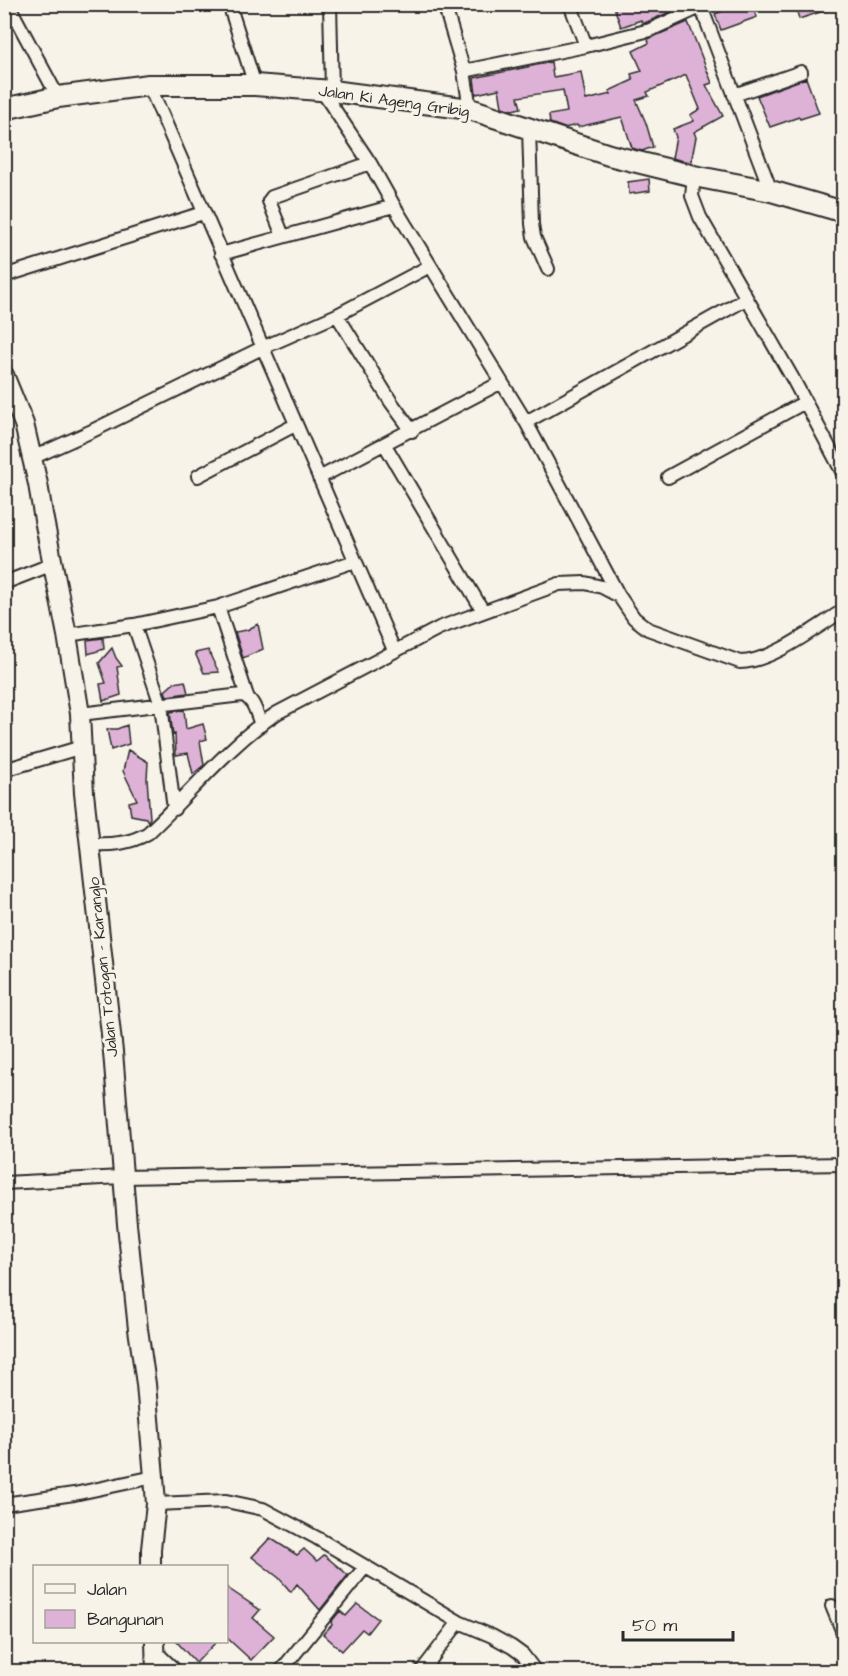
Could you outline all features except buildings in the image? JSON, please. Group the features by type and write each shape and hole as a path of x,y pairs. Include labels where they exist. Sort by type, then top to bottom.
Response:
{"main road":[{"name":"Jalan Ki Ageng Gribig","path":"4,109 58,97 149,86 255,85 327,91 470,110 609,155 694,176 771,191 843,212"},
{"name":"Jalan Totogan - Karanglo","path":"4,375 24,424 32,458 80,714 84,793 113,1052 122,1177 146,1384 155,1489 151,1565"},
{"path":"155,1647 156,1671"}],"street":[{"path":"8,4 58,97"},
{"path":"229,4 255,85"},
{"path":"330,4 327,91 500,383 526,422 619,596 634,618 648,628 740,662 753,662 768,656 843,610"},
{"path":"444,4 464,71 470,110"},
{"path":"570,4 586,46"},
{"path":"464,71 586,46 650,30 703,5 771,191"},
{"path":"734,95 801,72"},
{"path":"149,86 394,650"},
{"path":"529,129 532,224 534,237 548,269"},
{"path":"283,236 270,208 269,201 272,197 370,163"},
{"path":"694,176 692,196 700,217 805,402 843,476"},
{"path":"221,254 394,206"},
{"path":"4,276 203,213"},
{"path":"32,458 262,348 337,315 430,266"},
{"path":"526,422 746,299"},
{"path":"337,315 390,402 412,430"},
{"path":"319,478 386,445 500,383"},
{"path":"668,477 805,402"},
{"path":"198,476 296,425"},
{"path":"386,445 483,611"},
{"path":"67,635 134,625 218,607 355,561"},
{"path":"4,583 53,564"},
{"path":"89,844 120,844 139,839 174,809 207,773 277,713 439,628 559,584 585,583 602,587 619,596"},
{"path":"218,607 247,696 261,725"},
{"path":"134,625 161,705 174,809"},
{"path":"80,714 233,695 247,696"},
{"path":"4,770 82,747"},
{"path":"4,1183 122,1177 843,1164"},
{"path":"4,1504 74,1494 155,1489 207,1500 244,1503 263,1509 286,1521 459,1622 512,1647 523,1654 536,1671"},
{"path":"280,1671 365,1567"},
{"path":"832,1606 843,1635"},
{"path":"422,1671 459,1622"},
{"path":"155,1647 177,1671"}]}
